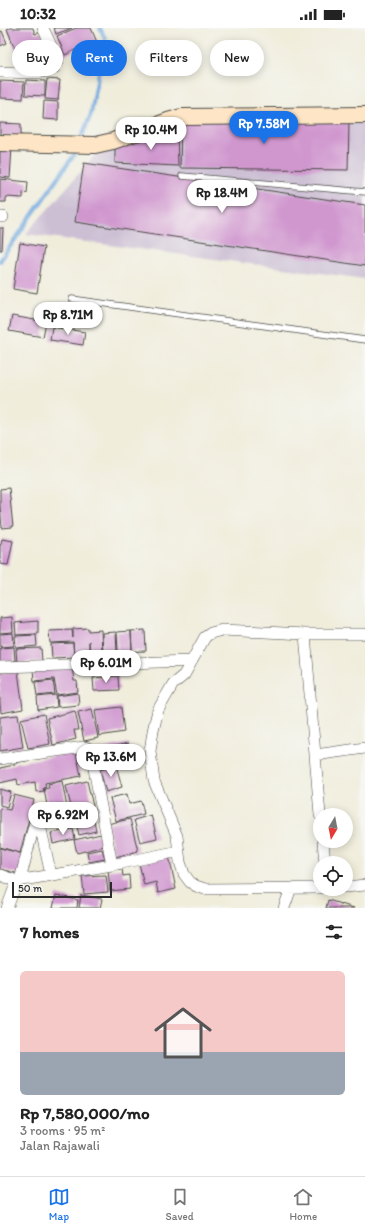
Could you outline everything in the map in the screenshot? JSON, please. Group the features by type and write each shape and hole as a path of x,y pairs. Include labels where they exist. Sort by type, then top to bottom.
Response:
{"street":[{"path":"0,72 43,72 50,71 57,65 58,61 43,28"},
{"path":"0,143 95,145 113,141 168,120 182,117 365,115"},
{"path":"313,888 205,889 190,882 184,874 180,862 177,836 154,782 150,751 153,731 158,710 173,684 184,675 205,637 211,633 222,630 305,634 365,634"},
{"path":"305,634 319,808"},
{"path":"0,667 192,661"},
{"path":"0,759 84,747 88,748 91,753 112,865"},
{"path":"315,755 365,748"},
{"path":"7,908 18,880 36,818 38,816 51,875"},
{"path":"0,875 18,880 112,865 179,850"},
{"path":"353,886 365,885"},
{"path":"284,908 291,888"}],"lane":[{"path":"182,176 365,192"},
{"path":"72,299 365,340"}],"shaded area":[{"path":"178,123 365,123 365,279 26,234 97,153"}],"building":[{"path":"33,28 35,34 41,32 44,40 12,40 12,41 7,29"},
{"path":"54,28 72,28 56,34"},
{"path":"76,28 91,28 96,40 71,40 71,52 65,55 63,50 63,40 59,40 57,36"},
{"path":"2,31 7,43 0,46 0,32"},
{"path":"47,79 60,80 58,100 45,99"},
{"path":"26,80 45,81 45,96 25,95"},
{"path":"0,81 24,82 23,99 0,98"},
{"path":"44,101 58,102 58,120 43,119"},
{"path":"181,120 349,122 348,170 180,168"},
{"path":"0,123 21,124 21,136 0,135"},
{"path":"177,128 178,166 115,163 115,148"},
{"path":"0,147 12,147 10,178 0,177"},
{"path":"84,163 365,205 365,266 75,222"},
{"path":"0,179 28,182 27,193 23,192 23,198 6,197 6,202 0,202"},
{"path":"0,228 3,228 2,250 0,250"},
{"path":"20,243 44,247 37,293 13,289"},
{"path":"12,316 46,322 43,337 9,331"},
{"path":"52,327 85,332 83,345 50,340"},
{"path":"9,488 13,527 2,528 0,489"},
{"path":"2,539 13,541 8,565 0,564 0,547"},
{"path":"12,617 13,632 0,633 0,618"},
{"path":"38,621 38,634 16,635 15,623"},
{"path":"88,628 88,631 101,630 102,653 90,654 89,641 89,656 74,657 73,642 50,643 49,631 72,630 73,638 73,629"},
{"path":"145,630 146,651 118,652 117,632"},
{"path":"116,632 117,653 103,654 102,633"},
{"path":"13,633 14,646 0,647 0,634"},
{"path":"36,635 37,646 16,648 15,636"},
{"path":"73,643 74,657 52,658 51,644"},
{"path":"14,647 15,661 0,662 0,648"},
{"path":"41,648 42,661 17,663 16,649"},
{"path":"72,666 74,681 77,681 78,692 57,695 54,679 34,681 33,669"},
{"path":"18,671 23,709 1,713 0,673"},
{"path":"118,676 119,690 94,691 93,678"},
{"path":"53,680 55,694 37,696 35,682"},
{"path":"78,693 79,705 58,707 57,696"},
{"path":"56,695 57,707 38,710 37,697"},
{"path":"121,707 124,732 99,736 95,710"},
{"path":"92,709 98,738 84,741 78,712"},
{"path":"75,711 79,730 74,730 76,739 53,745 47,718"},
{"path":"44,714 50,744 28,748 21,719"},
{"path":"18,715 23,747 0,751 0,717"},
{"path":"128,743 131,760 98,767 95,751"},
{"path":"76,752 81,776 45,783 46,787 43,788 44,791 36,792 35,782 18,785 17,779 0,783 0,768 14,765 14,763"},
{"path":"116,765 122,787 106,792 100,770"},
{"path":"62,781 70,823 51,827 44,789 49,788 48,784"},
{"path":"87,781 93,806 72,811 66,786"},
{"path":"0,789 11,792 7,807 0,805"},
{"path":"127,794 129,804 141,801 144,814 116,821 110,798"},
{"path":"14,795 34,800 20,853 0,847 0,808 10,810"},
{"path":"92,810 96,831 79,835 74,814"},
{"path":"151,815 157,838 140,842 134,820"},
{"path":"130,819 138,851 115,857 107,824"},
{"path":"73,829 75,839 53,844 51,833"},
{"path":"101,834 104,846 77,853 74,840"},
{"path":"0,848 24,854 19,874 0,869"},
{"path":"102,849 105,859 89,862 87,852"},
{"path":"169,856 176,889 158,893 156,882 144,885 139,863"},
{"path":"122,869 123,876 129,875 130,889 110,891 108,870"},
{"path":"106,875 108,892 84,894 82,876"},
{"path":"56,895 78,900 77,908 53,908"},
{"path":"81,895 102,899 100,908 79,908"},
{"path":"328,900 354,908 326,908"}],"waterway":[{"path":"80,141 91,114 105,38 100,28"},
{"path":"0,261 74,155 76,149"}]}
